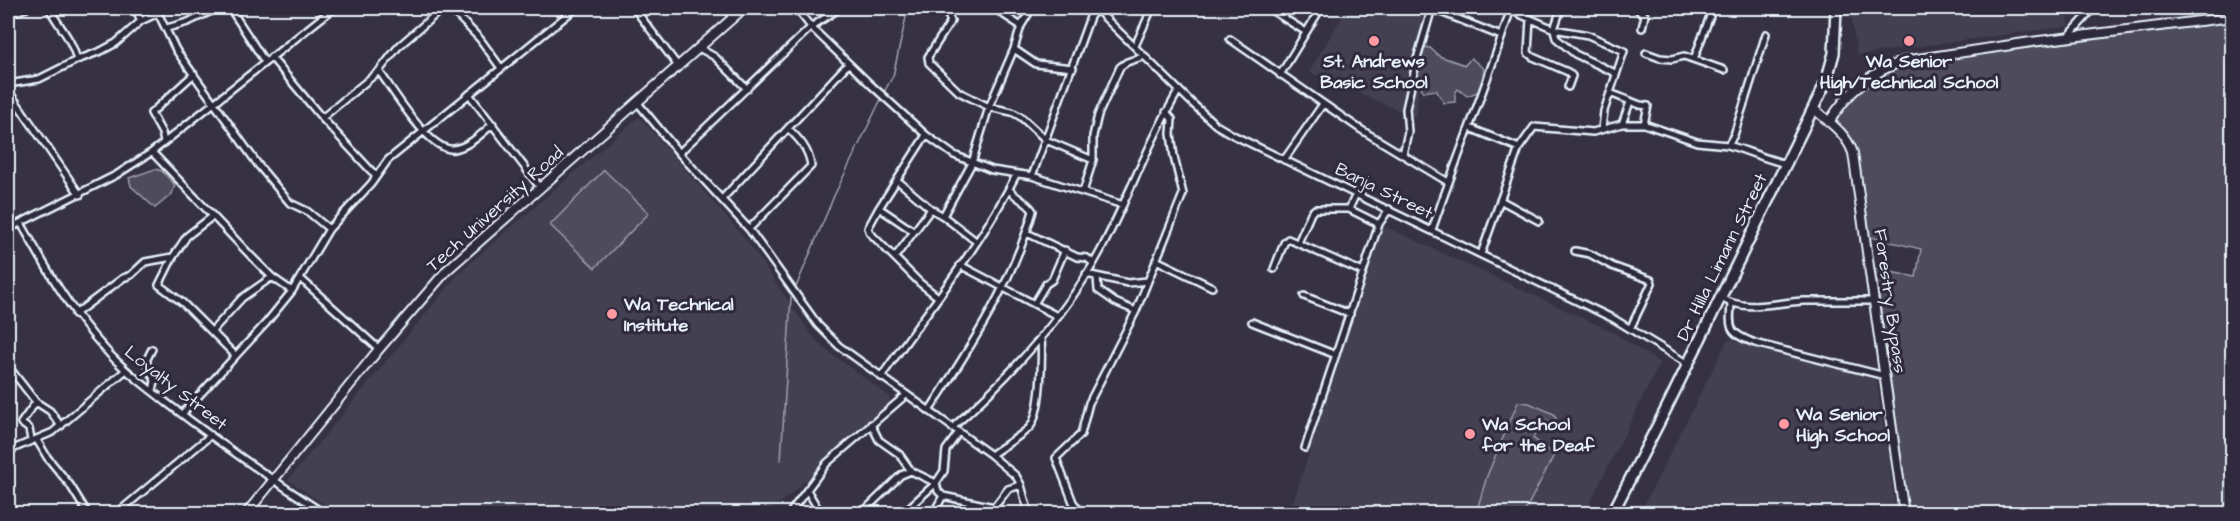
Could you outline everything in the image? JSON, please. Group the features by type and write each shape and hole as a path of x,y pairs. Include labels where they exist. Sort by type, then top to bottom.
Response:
{"highway":[{"name":"Dr Hilla Limann Street","path":"1612,513 1721,298 1826,82 1834,53 1836,8"}],"street":[{"path":"8,14 27,8"},
{"path":"49,8 72,42 77,60"},
{"path":"135,8 141,21"},
{"path":"167,28 188,22 218,8"},
{"path":"230,8 265,62"},
{"path":"8,230 80,195 152,152 334,8"},
{"path":"322,118 379,71 398,47 443,8"},
{"path":"450,8 480,39 501,68"},
{"path":"183,414 292,291 329,229 371,184 388,160 576,8"},
{"path":"634,8 678,66"},
{"path":"729,8 731,18"},
{"name":"Tech University Road","path":"246,513 379,349 447,270 742,8"},
{"path":"796,8 811,27 848,64 926,135 954,154 972,163 1016,175 1032,176 1123,205"},
{"path":"679,153 811,27 840,8"},
{"path":"944,8 951,21 927,61 959,92 989,107 1012,112 1022,117 1046,140 1093,159"},
{"path":"999,8 1001,13 1021,26"},
{"path":"943,216 972,163 989,107 1014,49 1021,26 1032,8"},
{"path":"1032,176 1090,17 1096,8"},
{"name":"Banja Street","path":"1096,8 1216,125 1630,329 1688,364"},
{"path":"1136,46 1152,8"},
{"path":"1268,8 1305,33"},
{"path":"1280,75 1321,8"},
{"path":"1403,154 1408,132 1406,108 1432,8 1446,10 1502,36"},
{"path":"1579,8 1559,8 1554,29 1556,38 1575,54 1615,73"},
{"path":"1636,8 1645,15 1642,28"},
{"path":"1694,59 1713,8"},
{"path":"2068,38 2094,8"},
{"path":"1432,230 1470,128 1510,9 1554,29 1588,35 1624,51 1604,111 1602,129"},
{"path":"8,84 39,79 116,43 141,21 159,13 176,50 259,166 290,202 308,211 329,229"},
{"path":"1829,122 1852,91 1867,78 1887,66 1925,57 2232,17"},
{"path":"1530,19 1528,53 1568,72 1572,76 1568,87"},
{"path":"1728,145 1734,135 1766,34"},
{"path":"1230,39 1360,129 1448,182"},
{"path":"699,48 716,57 747,89"},
{"path":"1014,49 1036,64 1073,68"},
{"path":"1646,52 1660,58 1684,56 1724,70"},
{"path":"1083,192 1093,159 1093,136 1098,115 1120,68 1127,62 1145,56"},
{"path":"271,57 322,118 376,176"},
{"path":"723,198 848,64"},
{"path":"379,71 423,131 439,147 452,149 469,144 493,124"},
{"path":"164,142 162,133 151,113 194,74"},
{"path":"8,90 80,195"},
{"path":"952,428 1007,376 1057,316 1086,274 1123,205 1166,112 1179,90"},
{"path":"1610,93 1629,102 1648,106 1644,124"},
{"path":"469,94 539,186"},
{"path":"638,102 679,153 723,198 749,229 818,325 839,346 991,455 1016,476 1021,484 1029,513"},
{"path":"1623,124 1629,102"},
{"path":"1284,160 1323,104"},
{"name":"Forestry Bypass","path":"1814,109 1844,134 1853,153 1904,513"},
{"path":"1082,513 1073,502 1056,458 1081,434 1089,403 1136,311 1183,194 1173,146 1172,119 1166,112"},
{"path":"1481,254 1519,148 1534,127 1593,132 1623,124 1644,124 1698,142 1728,145 1747,150 1765,159 1786,164"},
{"path":"749,229 811,166 803,143 788,128"},
{"path":"1470,128 1519,148"},
{"path":"926,135 868,228 870,233 920,283 938,297"},
{"path":"152,152 272,277 292,291"},
{"path":"881,377 977,242 1016,175"},
{"path":"898,181 931,209 977,242"},
{"path":"929,411 973,342 1002,288 1027,233 1033,211 1028,204 1016,199 1009,189"},
{"path":"1349,209 1356,194"},
{"path":"1500,200 1539,221"},
{"path":"879,208 913,231"},
{"path":"1298,243 1311,213 1316,208 1349,209 1379,224"},
{"path":"895,257 931,209"},
{"path":"1305,448 1379,224 1389,209"},
{"path":"213,216 204,225 192,231 173,257 159,285 183,303 235,355"},
{"name":"Loyalty Street","path":"21,223 75,314 106,351 153,392 211,435 325,513"},
{"path":"1027,233 1077,257 1087,258 1094,262"},
{"path":"1274,269 1284,243 1288,239 1363,273"},
{"path":"1034,304 1046,284 1052,280 1065,250"},
{"path":"1575,251 1590,254 1612,266 1651,280 1652,284 1630,329"},
{"path":"75,314 123,278 132,275 145,262 173,257"},
{"path":"1156,260 1212,287"},
{"path":"960,265 1057,316"},
{"path":"1086,274 1128,283 1148,281"},
{"path":"212,330 242,298 272,277"},
{"path":"1097,277 1098,290 1115,302 1136,311"},
{"path":"300,278 379,349"},
{"path":"1304,296 1350,314"},
{"path":"1721,298 1731,304 1752,307 1803,301 1875,301"},
{"path":"1731,304 1729,325 1734,333 1742,338 1885,376"},
{"path":"1252,322 1336,356"},
{"path":"991,455 1030,427 1038,413 1042,359 1041,336"},
{"path":"152,349 146,362 155,381 153,392"},
{"path":"8,366 36,402 50,411 61,426"},
{"path":"8,451 61,426 126,370"},
{"path":"789,513 827,462 906,395"},
{"path":"36,402 21,423 29,429 34,440 70,485 83,509 88,513"},
{"path":"871,424 879,440 899,454 911,471 936,483"},
{"path":"902,513 936,483 944,471 946,450 958,432"},
{"path":"116,513 211,435"},
{"path":"861,513 901,475 911,471"},
{"path":"936,483 938,491 943,496 994,507"},
{"path":"989,513 1010,487 1021,484"},
{"path":"807,490 821,513"},
{"path":"933,513 943,496"}],"shaded area":[{"name":"St. Andrews Basic School","path":"1347,8 1406,8 1428,17 1412,65 1418,90 1417,118 1309,72"},
{"name":"Wa Senior High/Technical School","path":"1850,8 2067,8 2069,26 1857,55"},
{"path":"2232,22 2232,513 1909,513 1875,269 1916,277 1921,249 1870,237 1858,153 1851,139 1837,121 1842,108 1863,87 1909,63"},
{"path":"1424,47 1430,48 1439,56 1465,65 1471,58 1484,69 1480,91 1467,96 1458,89 1455,93 1455,102 1444,103 1436,90 1423,92 1418,69 1419,58"},
{"name":"Wa Technical Institute","path":"637,118 640,118 747,241 813,337 825,349 889,396 890,402 790,495 767,513 337,513 288,480 461,271"},
{"path":"155,169 162,171 175,185 172,194 155,208 131,186 129,178"},
{"path":"604,170 649,213 595,268 550,225"},
{"name":"Wa School for the Deaf","path":"1384,226 1613,332 1660,363 1585,513 1289,514"},
{"name":"Wa Senior High School","path":"1728,339 1876,378 1896,513 1640,513"},
{"path":"1518,402 1529,403 1554,414 1556,419 1550,422 1541,420 1533,438 1554,455 1524,513 1476,513 1487,476"}],"waterway":[{"path":"884,92 893,76 908,8"},
{"path":"796,287 834,196 882,97"},
{"path":"781,460 791,297"}],"place":[{"name":"St. Andrews Basic School","path":"1374,41"},
{"name":"Wa Senior High/Technical School","path":"1909,41"},
{"name":"Wa Technical Institute","path":"612,314"},
{"name":"Wa Senior High School","path":"1784,424"},
{"name":"Wa School for the Deaf","path":"1470,434"}]}
